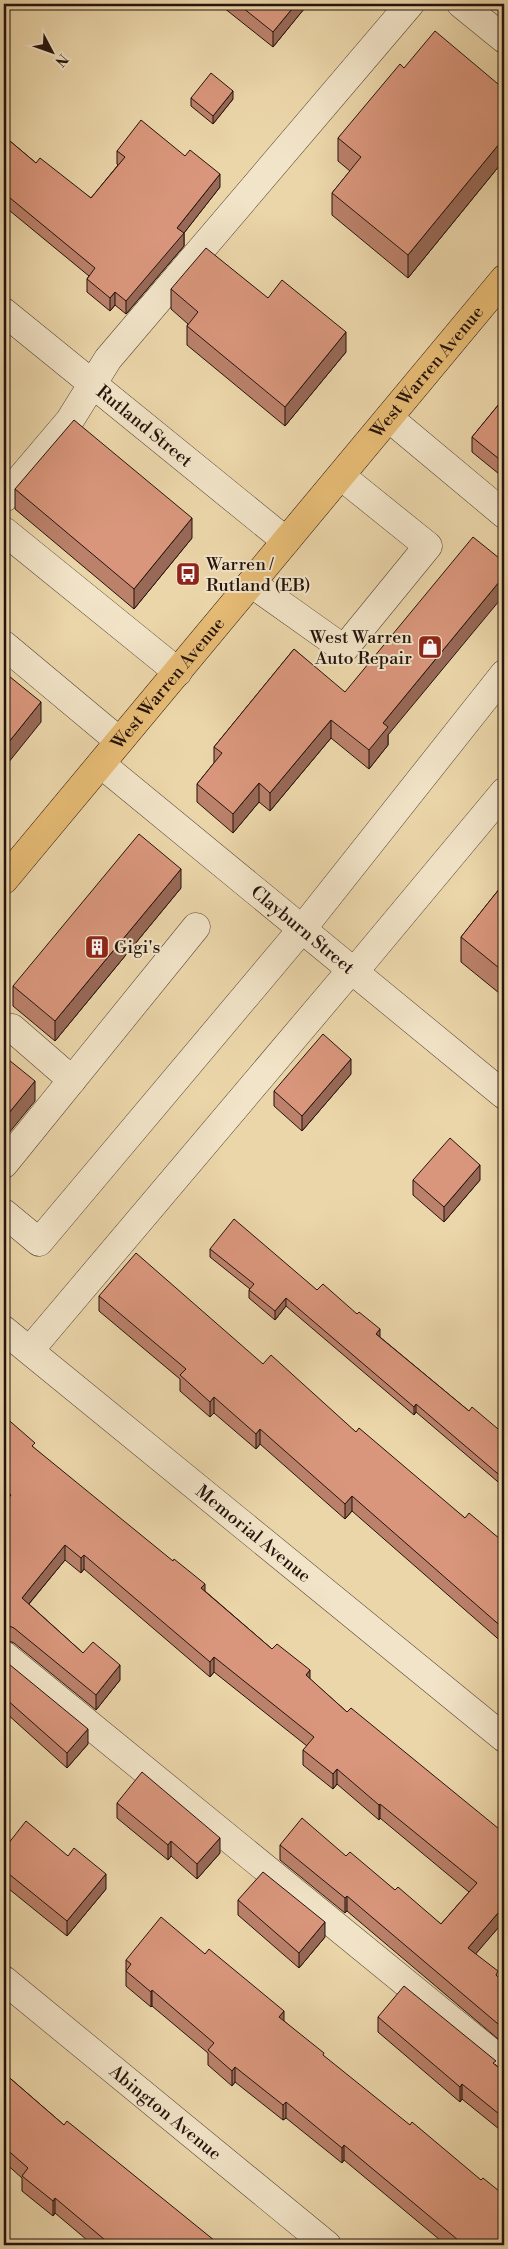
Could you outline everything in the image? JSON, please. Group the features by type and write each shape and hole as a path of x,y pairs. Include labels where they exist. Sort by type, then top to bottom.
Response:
{"main road":[{"name":"West Warren Avenue","path":"4,880 504,279"}],"street":[{"path":"4,498 70,420 108,360 410,4"},
{"path":"461,4 504,39"},
{"name":"Rutland Street","path":"4,312 286,541"},
{"path":"390,418 504,514"},
{"path":"251,583 344,649 428,546 341,476"},
{"path":"4,531 178,672"},
{"path":"4,645 119,741"},
{"path":"4,1213 39,1242 302,928 504,674"},
{"name":"Clayburn Street","path":"100,764 504,1095"},
{"path":"30,1350 504,792"},
{"path":"4,1164 196,927"},
{"path":"12,1028 72,1080"},
{"name":"Memorial Avenue","path":"4,1330 504,1738"},
{"path":"4,1655 504,2063"},
{"name":"Abington Avenue","path":"4,1980 327,2245"}],"building":[{"path":"238,4 296,4 273,32"},
{"path":"435,31 504,89 504,138 408,255 332,193 361,157 338,138 400,64 404,68"},
{"path":"211,73 233,91 213,116 191,98"},
{"path":"141,120 185,156 190,150 220,174 177,228 184,233 126,301 115,292 110,298 87,279 95,268 4,193 4,136 36,163 40,158 91,198 125,157 117,151"},
{"path":"206,248 268,298 282,280 346,332 285,407 187,326 198,312 171,289"},
{"path":"504,398 504,463 472,437"},
{"path":"74,420 192,518 134,589 15,489"},
{"path":"473,537 504,562 504,576 383,723 388,727 369,750 331,720 270,793 259,783 233,814 197,784 222,753 214,747 294,649 345,692"},
{"path":"4,672 41,702 4,748"},
{"name":"Gigi's","path":"139,834 181,869 55,1021 13,986"},
{"path":"504,883 504,972 461,937"},
{"path":"323,1034 351,1059 302,1116 274,1091"},
{"path":"4,1056 35,1081 4,1119"},
{"path":"450,1138 480,1165 444,1207 413,1180"},
{"path":"234,1219 317,1290 323,1284 357,1314 359,1312 380,1329 376,1334 469,1411 472,1407 504,1434 504,1479 416,1404 414,1407 286,1298 275,1311 249,1290 254,1284 210,1249"},
{"path":"136,1253 263,1364 271,1355 356,1432 359,1428 465,1518 469,1513 500,1539 498,1542 504,1547 504,1629 352,1496 345,1504 260,1429 256,1434 214,1397 210,1402 180,1375 186,1369 99,1296"},
{"path":"4,1416 35,1443 32,1446 173,1561 174,1559 205,1584 201,1588 272,1649 277,1644 310,1670 306,1675 347,1712 351,1708 504,1833 504,1906 468,1948 498,1971 496,1975 504,1983 504,2029 347,1896 345,1898 280,1845 302,1818 346,1856 350,1852 395,1890 398,1887 441,1924 477,1883 337,1769 333,1774 303,1750 314,1737 214,1657 210,1662 84,1555 81,1558 65,1545 22,1598 83,1653 93,1642 120,1665 96,1695 14,1628 4,1625 4,1504 11,1495 4,1489"},
{"path":"4,1660 88,1729 67,1753 6,1699 4,1701"},
{"path":"142,1772 220,1838 197,1864 171,1841 168,1845 117,1803"},
{"path":"26,1821 68,1856 74,1848 106,1874 67,1921 4,1870 4,1849"},
{"path":"263,1872 325,1922 299,1953 238,1900"},
{"path":"161,1917 205,1954 209,1949 284,2011 279,2017 324,2053 323,2055 410,2125 412,2122 481,2180 483,2178 504,2195 504,2245 464,2245 344,2145 342,2148 286,2102 283,2105 235,2067 232,2071 208,2050 214,2043 152,1990 151,1992 126,1971 131,1964 126,1960"},
{"path":"404,1986 496,2061 493,2063 504,2072 504,2118 462,2084 460,2087 378,2017"},
{"path":"4,2073 64,2125 67,2121 220,2245 111,2245 55,2198 53,2201 22,2176 28,2168 4,2147"}],"place":[{"name":"Warren / Rutland (EB)","path":"188,574"},
{"name":"West Warren Auto Repair","path":"430,647"},
{"name":"Gigi's","path":"97,947"}]}
